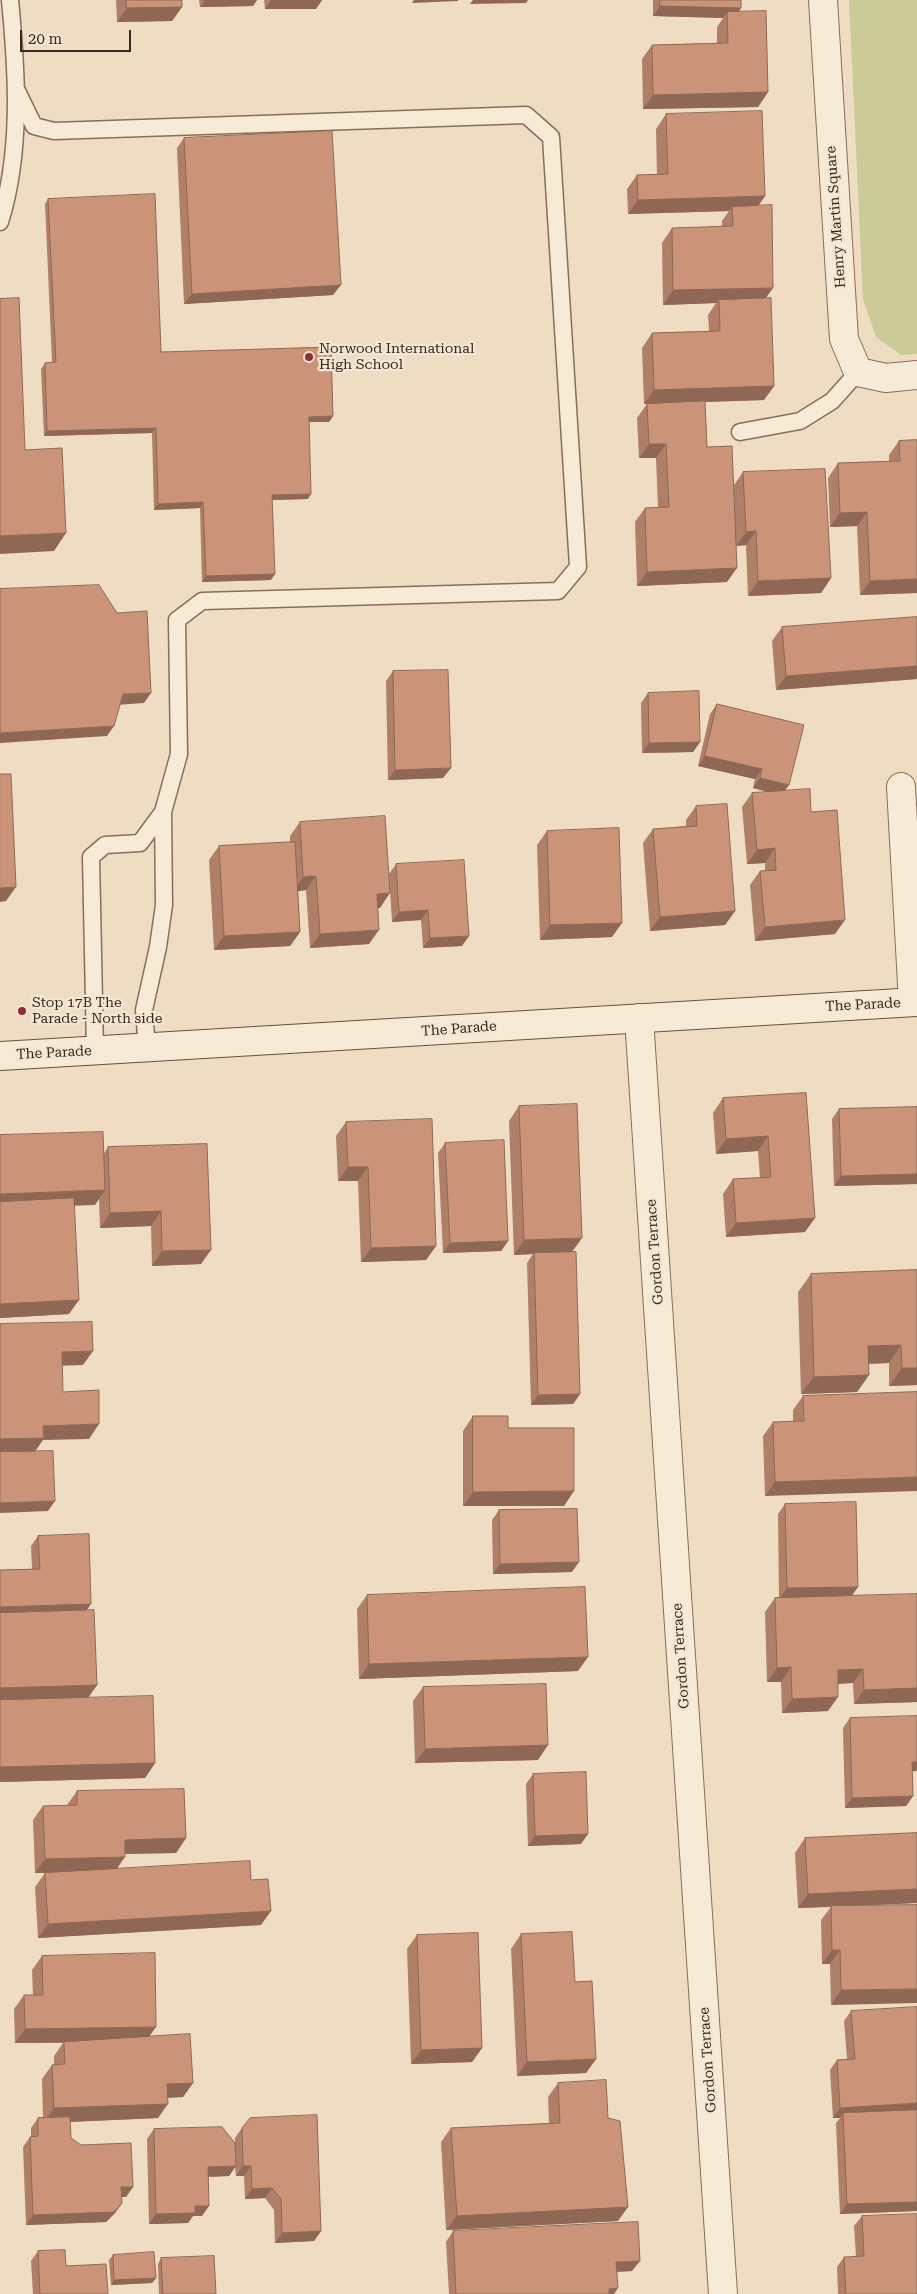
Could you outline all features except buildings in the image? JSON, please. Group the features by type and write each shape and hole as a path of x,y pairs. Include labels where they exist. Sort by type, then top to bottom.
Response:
{"street":[{"name":"Henry Martin Square","path":"823,0 844,339 858,372"},
{"path":"858,372 886,378 917,375"},
{"path":"901,787 915,1002"},
{"name":"The Parade","path":"0,1056 915,1002"},
{"name":"Gordon Terrace","path":"639,1018 723,2294"}],"lane":[{"path":"0,222 5,208 16,118 10,0"},
{"path":"16,89 34,126 54,130 526,114 551,137 578,567 558,591 202,601 177,620 179,754 163,812 164,905 158,947 144,1010 147,1048"},
{"path":"740,432 800,421 832,401 858,372"},
{"path":"95,1051 91,857 105,845 140,843 163,812"}],"green space":[{"path":"849,0 917,0 917,354 901,355 876,337 863,299"}],"place":[{"name":"Norwood International High School","path":"309,357"},
{"name":"Stop 17B The Parade - North side","path":"22,1011"}]}
